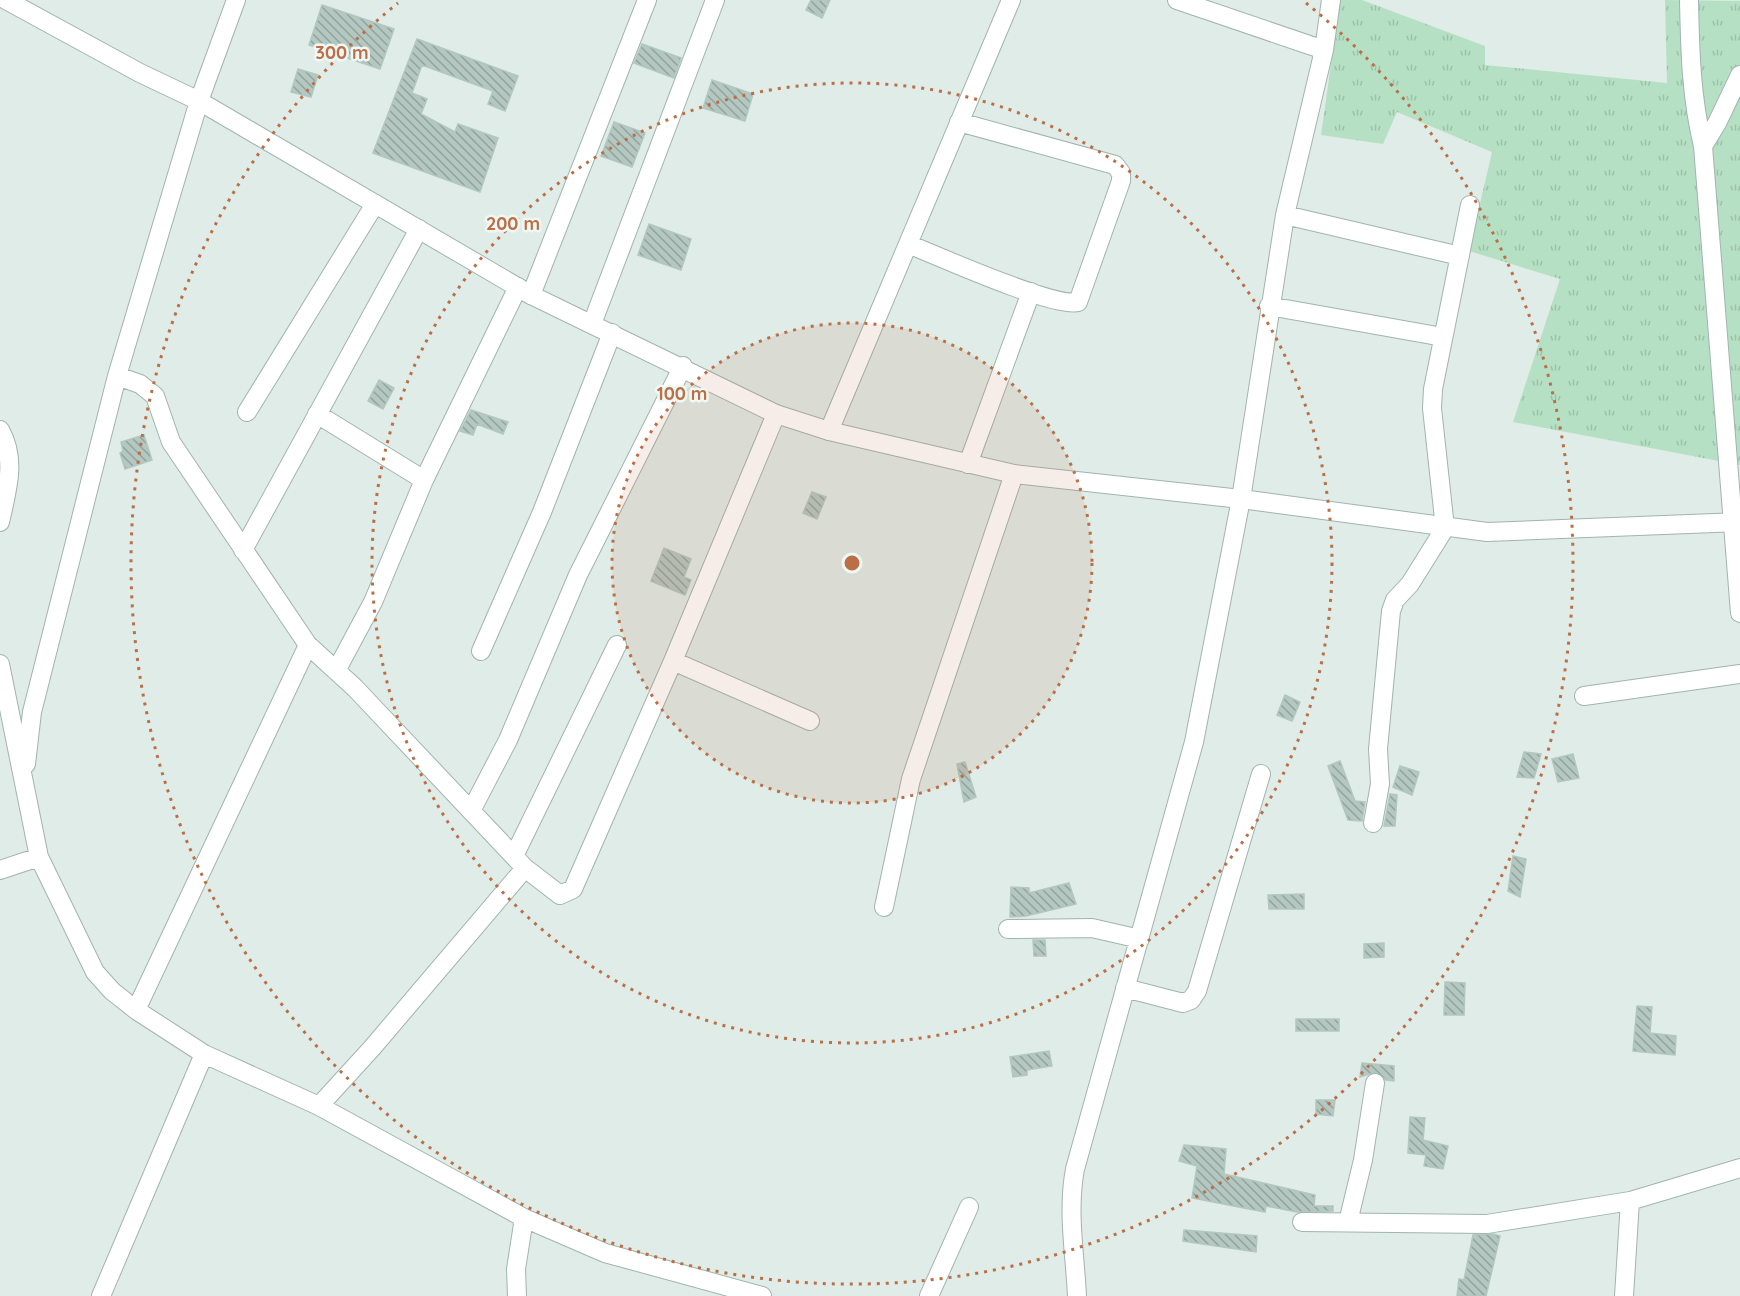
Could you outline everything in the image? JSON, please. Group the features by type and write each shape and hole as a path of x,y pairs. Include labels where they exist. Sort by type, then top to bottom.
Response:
{"street":[{"path":"6,0 140,73 199,101 524,291 683,366 776,414 829,431 1014,474 1241,499 1445,528 1487,532 1737,523"},
{"path":"25,783 32,712 117,376 199,101 236,0"},
{"path":"336,671 373,602 424,480 524,291 647,0"},
{"path":"592,324 716,0"},
{"path":"829,431 1011,0"},
{"path":"1176,0 1324,50"},
{"path":"1077,1296 1072,1185 1194,742 1241,499 1269,306 1285,215 1324,50 1331,0"},
{"path":"1689,0 1694,109 1703,146 1737,523 1740,613"},
{"path":"1703,146 1740,75"},
{"path":"908,244 1032,292 1069,304 1078,302 1121,181 1121,172 1115,165 959,122"},
{"path":"247,412 375,204"},
{"path":"1373,823 1380,784 1378,749 1391,611 1395,600 1410,584 1445,528 1432,408 1443,338 1470,205"},
{"path":"1285,215 1460,256"},
{"path":"243,550 419,229"},
{"path":"968,464 1032,292"},
{"path":"1269,306 1443,338"},
{"path":"481,651 542,512 612,333"},
{"path":"471,811 508,740 578,575 683,366"},
{"path":"117,376 140,384 155,396 171,442 308,645 336,671 520,862 560,895 573,889 673,661 776,414"},
{"path":"317,414 424,480"},
{"path":"0,430 9,451 11,472 0,522"},
{"path":"884,907 911,779 1014,474"},
{"path":"136,1010 308,645"},
{"path":"319,1106 372,1048 520,862 617,645"},
{"path":"673,661 810,721"},
{"path":"0,664 39,857 95,972 136,1010 204,1054 319,1106 524,1218 605,1253 762,1296"},
{"path":"1584,696 1740,674"},
{"path":"1125,988 1183,1003 1191,1000 1197,991 1262,774"},
{"path":"0,870 39,857"},
{"path":"1008,929 1092,928 1140,939"},
{"path":"101,1296 204,1054"},
{"path":"1348,1222 1363,1160 1376,1083"},
{"path":"1302,1222 1487,1224 1630,1202 1740,1168"},
{"path":"1624,1296 1630,1202"},
{"path":"929,1296 969,1207"},
{"path":"517,1296 516,1269 524,1218"}],"green space":[{"path":"1340,0 1362,0 1485,46 1485,65 1667,83 1665,0 1740,1 1740,465 1513,422 1560,279 1469,251 1492,152 1397,112 1383,144 1321,135"}],"building":[{"path":"811,0 830,0 822,18 806,10"},
{"path":"322,5 394,29 380,69 309,45"},
{"path":"417,39 518,76 505,111 488,104 493,91 422,65 412,93 427,99 421,114 455,132 458,124 498,138 480,192 373,153"},
{"path":"642,44 681,58 674,78 634,63"},
{"path":"298,69 318,75 311,97 291,92"},
{"path":"712,80 753,94 745,121 703,108"},
{"path":"614,122 645,133 632,167 601,156"},
{"path":"649,224 691,239 681,270 638,255"},
{"path":"379,380 394,388 383,409 368,401"},
{"path":"471,410 508,422 503,434 477,424 473,435 460,431"},
{"path":"144,435 152,460 125,469 120,453 123,451 121,442"},
{"path":"812,492 826,497 817,519 803,513"},
{"path":"664,548 691,559 684,577 691,580 685,595 651,581"},
{"path":"1285,695 1300,702 1292,721 1277,715"},
{"path":"1524,752 1541,754 1534,778 1517,777"},
{"path":"1573,754 1579,778 1558,782 1552,759"},
{"path":"1340,761 1355,801 1365,802 1362,821 1348,820 1328,766"},
{"path":"965,762 976,797 964,802 957,764"},
{"path":"1400,766 1419,772 1412,795 1393,787"},
{"path":"1390,794 1397,795 1395,826 1384,826"},
{"path":"1513,856 1526,859 1520,897 1508,891"},
{"path":"1069,883 1076,904 1026,916 1010,917 1011,887 1029,888 1029,893"},
{"path":"1304,894 1304,909 1269,909 1268,895"},
{"path":"1033,940 1045,940 1046,956 1034,956"},
{"path":"1384,943 1384,957 1364,958 1364,944"},
{"path":"1445,982 1465,983 1464,1015 1444,1015"},
{"path":"1637,1006 1652,1007 1650,1033 1676,1036 1675,1055 1633,1051"},
{"path":"1296,1019 1339,1019 1339,1031 1296,1031"},
{"path":"1049,1051 1052,1066 1027,1070 1027,1075 1013,1077 1010,1057"},
{"path":"1362,1063 1394,1066 1394,1081 1386,1080 1376,1072 1360,1077"},
{"path":"1316,1100 1335,1100 1333,1116 1316,1114"},
{"path":"1410,1117 1425,1118 1423,1140 1448,1146 1443,1169 1424,1166 1426,1155 1408,1153"},
{"path":"1184,1145 1226,1149 1224,1174 1315,1195 1314,1206 1333,1206 1333,1211 1297,1212 1266,1206 1265,1212 1192,1198 1197,1166 1179,1161"},
{"path":"1184,1230 1257,1236 1256,1252 1183,1241"},
{"path":"1473,1235 1500,1236 1486,1296 1457,1296 1459,1279 1464,1280"}]}
